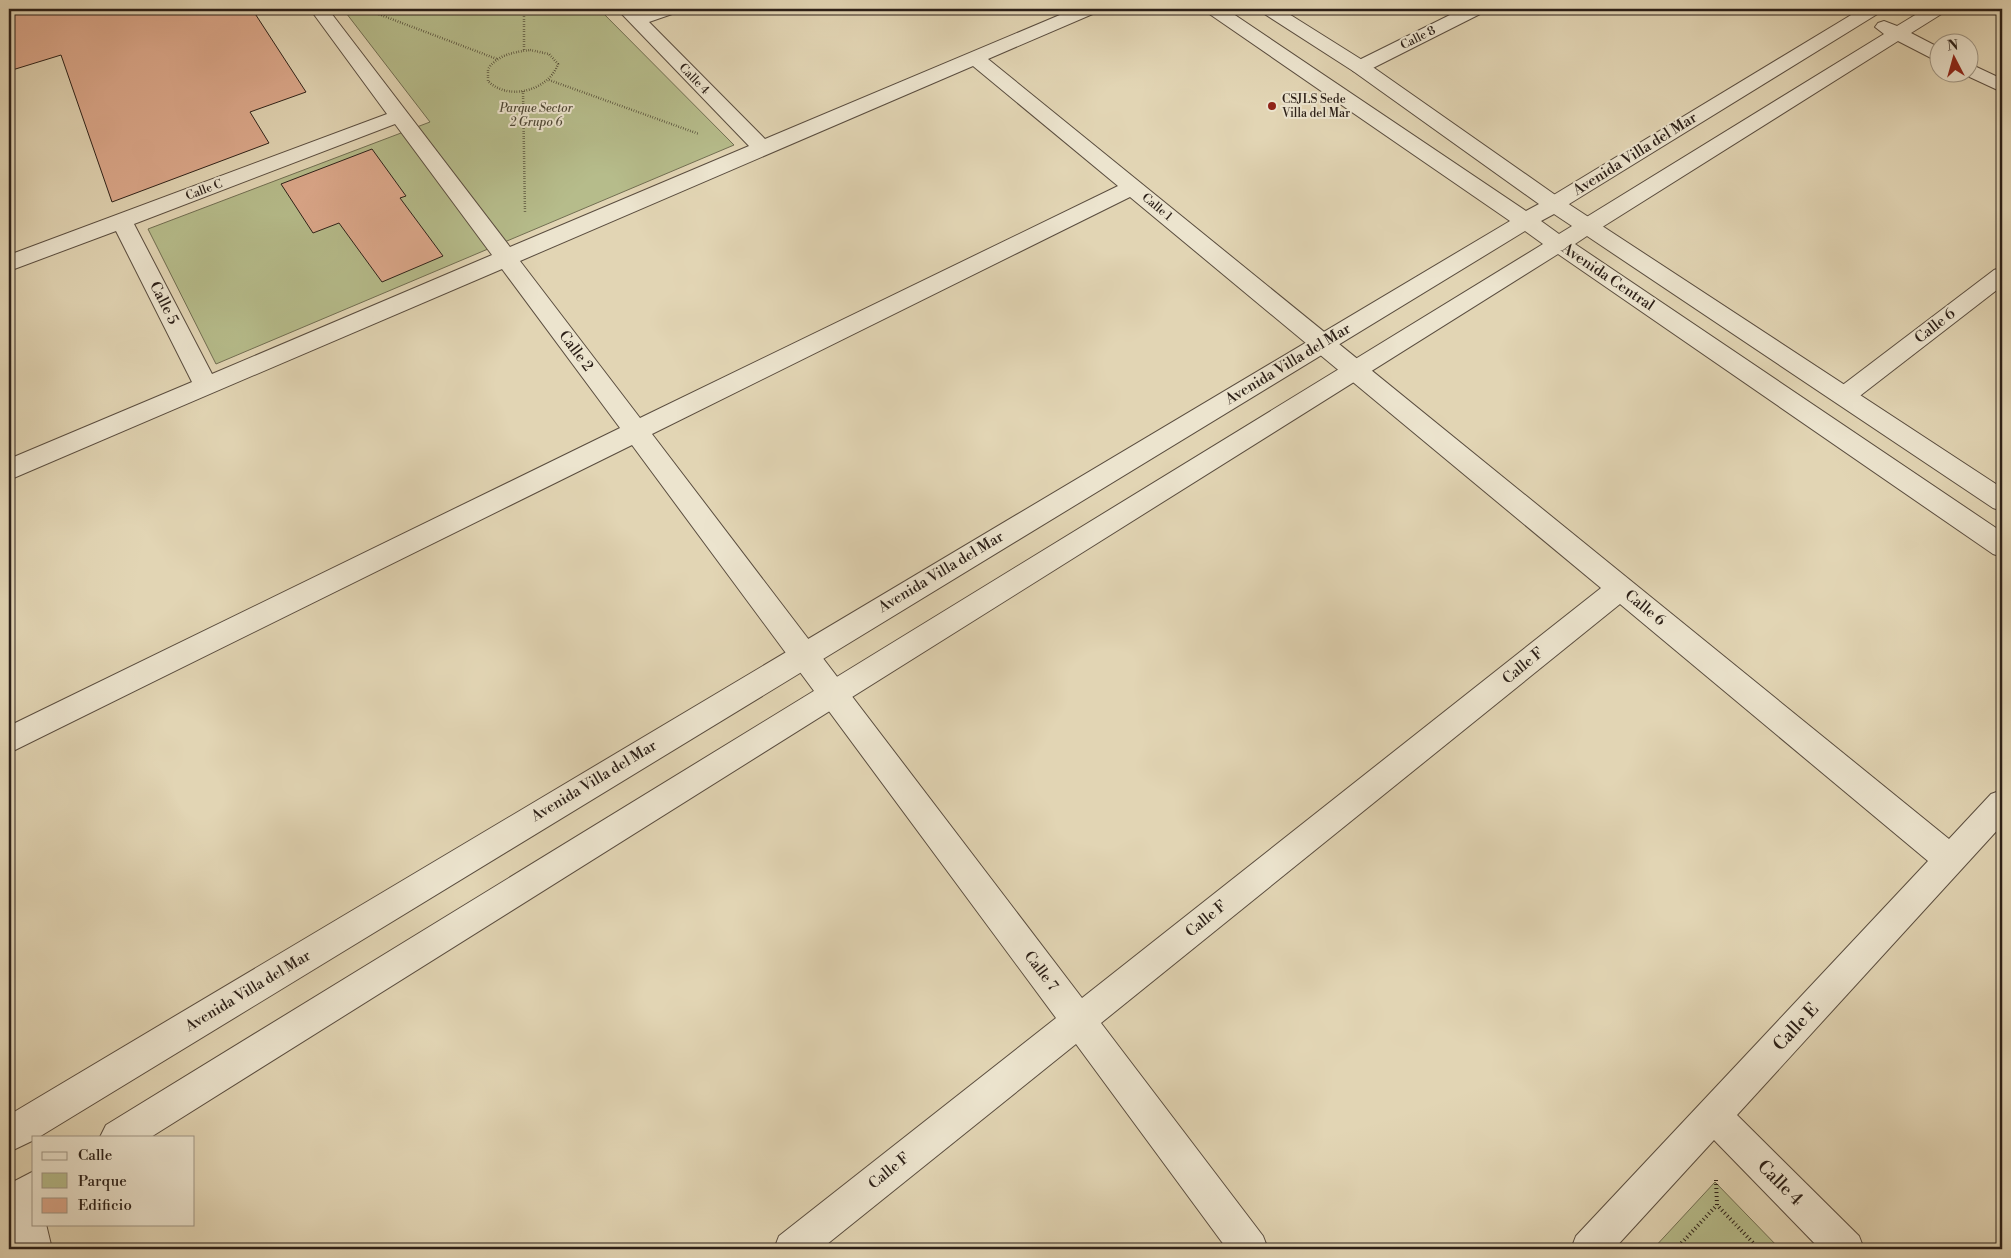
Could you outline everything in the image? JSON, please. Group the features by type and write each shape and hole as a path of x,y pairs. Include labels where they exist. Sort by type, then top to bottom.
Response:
{"street":[{"name":"Calle 2","path":"319,9 399,116 516,254 636,432 833,693"},
{"path":"632,15 669,9"},
{"path":"9,470 1089,9"},
{"name":"Avenida Central","path":"1214,9 2002,546"},
{"name":"Avenida Central","path":"1269,9 1360,67 1554,204 2002,501"},
{"name":"Calle 8","path":"1360,67 1476,9"},
{"name":"Avenida Villa del Mar","path":"9,1135 804,655 1338,357 1560,244 1937,9"},
{"path":"1861,11 1928,49"},
{"name":"Avenida Villa del Mar","path":"120,1136 833,693 1338,357 1525,221 1861,11"},
{"name":"Calle 4","path":"632,15 762,148"},
{"name":"Calle 1","path":"975,58 1338,357"},
{"path":"1978,74 2002,86"},
{"name":"Calle C","path":"9,263 399,116"},
{"path":"9,740 1133,187"},
{"name":"Calle 5","path":"122,221 206,386"},
{"name":"Calle 6","path":"1844,396 2002,275"},
{"name":"Calle 6","path":"1338,357 1951,860"},
{"name":"Calle F","path":"792,1249 1620,589"},
{"name":"Calle 7","path":"833,693 1250,1249"},
{"name":"Calle E","path":"1589,1249 2002,804"},
{"name":"Calle 4","path":"1714,1116 1846,1249"},
{"path":"21,1197 34,1249"}],"path":[{"path":"365,9 498,59"},
{"path":"524,9 524,51"},
{"path":"524,51 541,51 555,58 558,64 557,70 549,80 535,88 524,91 500,89 492,85 487,79 486,72 490,65 508,54 524,51"},
{"path":"549,80 730,145 762,148"},
{"path":"516,254 524,91"},
{"path":"1676,1249 1716,1206 1759,1249"}],"green space":[{"name":"Parque Sector 2 Grupo 6","path":"343,9 599,9 734,145 216,364 148,229 430,122"},
{"path":"1715,1182 1780,1249 1653,1249"}],"building":[{"path":"9,9 252,9 306,92 250,112 269,143 112,202 61,55 9,71"},
{"path":"372,149 406,196 400,198 443,256 382,282 339,223 313,233 281,184"}],"place":[{"name":"CSJLS Sede Villa del Mar","path":"1272,106"}]}
